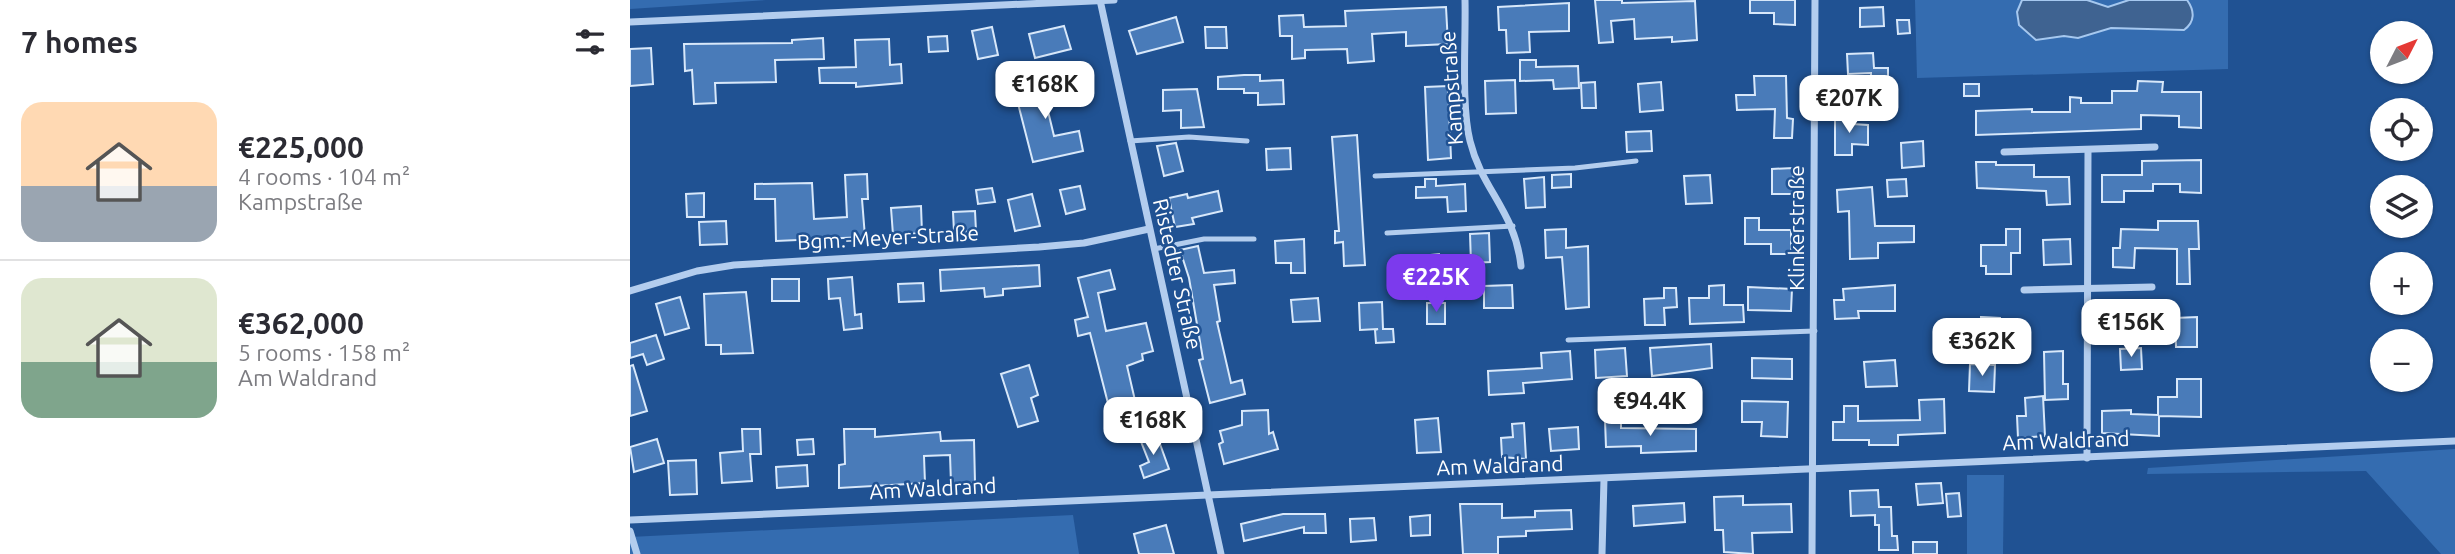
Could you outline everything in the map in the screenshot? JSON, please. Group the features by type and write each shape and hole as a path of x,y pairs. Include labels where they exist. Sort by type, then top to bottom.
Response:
{"street":[{"name":"Ristedter Straße","path":"1100,0 1221,554"},
{"path":"630,22 1114,0"},
{"name":"Kampstraße","path":"1465,0 1469,141 1481,172 1513,226 1521,266"},
{"name":"Klinkerstraße","path":"1812,554 1815,0"},
{"path":"2004,152 2155,147"},
{"path":"2087,457 2085,380 2089,353 2088,150"},
{"name":"Bgm.-Meyer-Straße","path":"630,291 697,271 734,265 1039,247 1084,243 1149,229"},
{"path":"2024,290 2152,288"},
{"name":"Am Waldrand","path":"630,520 2455,441"},
{"path":"1602,554 1604,479"},
{"path":"630,531 637,554"}],"lane":[{"path":"1130,141 1189,137 1247,141"},
{"name":"Kampstraße","path":"1375,176 1575,168 1636,161"},
{"path":"1387,233 1513,226"},
{"path":"1154,250 1204,239 1254,239"},
{"path":"1568,340 1815,331"}],"shaded area":[{"path":"630,0 766,0 630,9"},
{"path":"1915,0 2228,0 2228,69 1917,78"},
{"path":"2022,0 2087,0 2108,7 2129,0 2187,0 2193,16 2184,30 2111,28 2078,38 2064,36 2036,40 2019,25 2017,12"},
{"path":"2455,449 2455,554 2441,554 2366,471 2147,474 2148,468"},
{"path":"1967,475 2004,475 2003,554 1967,554"},
{"path":"1073,515 1079,554 630,554 630,537"}],"building":[{"path":"1595,0 1622,0 1622,3 1695,1 1697,40 1672,42 1672,37 1635,39 1634,19 1611,21 1613,42 1599,43"},
{"path":"1750,0 1795,0 1795,25 1774,24 1774,13 1750,13"},
{"path":"1569,3 1569,31 1529,32 1530,52 1507,53 1506,30 1499,30 1498,7"},
{"path":"1446,7 1448,44 1406,46 1406,32 1372,34 1374,61 1348,63 1347,49 1305,50 1305,58 1292,59 1292,36 1280,36 1279,16 1303,15 1304,27 1346,26 1345,11"},
{"path":"1883,7 1884,26 1860,27 1860,8"},
{"path":"1176,17 1183,42 1137,54 1129,31"},
{"path":"1897,20 1909,20 1910,33 1898,34"},
{"path":"1064,26 1071,49 1035,58 1029,34"},
{"path":"992,27 998,55 978,59 972,31"},
{"path":"1205,27 1226,27 1227,48 1206,48"},
{"path":"947,36 948,51 929,52 928,37"},
{"path":"823,38 824,59 775,60 776,82 715,83 716,103 694,104 692,70 685,71 684,44 792,43 792,40"},
{"path":"889,39 890,65 901,64 902,83 856,87 856,83 820,83 819,68 856,67 855,40"},
{"path":"651,48 653,84 630,86 630,49"},
{"path":"1873,53 1874,68 1888,68 1888,84 1871,85 1871,73 1848,74 1847,54"},
{"path":"1520,60 1536,60 1536,67 1578,66 1579,88 1554,89 1553,80 1520,81"},
{"path":"1260,75 1260,81 1283,80 1284,104 1258,105 1258,93 1244,93 1244,89 1218,89 1218,77"},
{"path":"1754,76 1786,76 1787,118 1793,119 1792,138 1774,138 1775,109 1737,110 1736,95 1755,95"},
{"path":"1515,80 1516,113 1486,114 1485,81"},
{"path":"1027,81 1030,90 1066,81 1072,101 1047,107 1054,136 1079,131 1083,151 1033,162 1013,84"},
{"path":"2138,81 2163,82 2162,92 2201,92 2201,128 2179,127 2179,116 2141,115 2141,129 1976,135 1976,111 2032,109 2032,112 2070,112 2070,97 2081,98 2081,103 2112,103 2112,91 2137,91"},
{"path":"1595,82 1596,108 1582,108 1581,83"},
{"path":"1661,82 1663,110 1640,112 1638,84"},
{"path":"1964,84 1979,84 1979,96 1964,96"},
{"path":"1448,86 1451,158 1428,160 1425,87"},
{"path":"1197,89 1204,127 1181,128 1181,110 1163,111 1163,90"},
{"path":"1835,114 1853,115 1853,124 1868,125 1868,145 1852,144 1852,155 1835,155"},
{"path":"1651,131 1652,151 1627,152 1626,132"},
{"path":"1357,135 1365,265 1344,266 1343,242 1335,243 1335,231 1339,231 1332,137"},
{"path":"1923,141 1924,166 1902,168 1901,143"},
{"path":"1176,143 1183,171 1164,176 1157,146"},
{"path":"1290,148 1291,169 1267,170 1266,149"},
{"path":"2201,160 2201,193 2180,192 2180,184 2153,184 2153,191 2124,191 2124,202 2102,202 2102,175 2142,175 2142,161"},
{"path":"1976,162 2034,165 2034,177 2069,177 2070,204 2047,205 2046,191 1977,188"},
{"path":"1793,168 1794,194 1772,194 1772,169"},
{"path":"867,174 868,199 862,199 865,237 776,241 775,199 755,199 755,184 812,183 814,219 847,217 845,175"},
{"path":"1571,174 1571,187 1552,188 1552,175"},
{"path":"1710,175 1712,203 1686,204 1684,176"},
{"path":"1544,177 1545,207 1526,208 1524,179"},
{"path":"1425,179 1436,179 1436,186 1465,184 1466,211 1448,212 1447,197 1416,198 1416,187 1425,187"},
{"path":"1906,179 1907,196 1888,197 1887,180"},
{"path":"1080,186 1085,209 1066,214 1060,190"},
{"path":"1872,187 1875,226 1914,226 1914,242 1878,243 1878,258 1850,259 1849,211 1838,212 1837,190"},
{"path":"992,188 995,202 978,204 976,190"},
{"path":"1218,191 1222,211 1192,218 1194,224 1175,227 1169,198 1187,194 1188,198"},
{"path":"704,193 704,217 687,217 686,194"},
{"path":"1032,194 1040,226 1015,231 1008,200"},
{"path":"921,206 922,233 893,235 891,208"},
{"path":"975,211 976,231 954,232 953,212"},
{"path":"1745,218 1759,218 1759,230 1791,230 1791,254 1771,254 1771,244 1745,244"},
{"path":"726,221 727,244 700,245 699,222"},
{"path":"2158,221 2198,221 2199,249 2189,249 2190,284 2177,284 2177,249 2135,248 2134,268 2113,267 2113,248 2120,248 2121,229 2158,230"},
{"path":"1566,229 1566,248 1588,246 1589,307 1566,309 1562,257 1546,258 1545,230"},
{"path":"2006,229 2020,229 2020,253 2011,253 2011,274 1986,274 1986,266 1981,266 1981,245 2006,245"},
{"path":"1489,233 1490,262 1471,263 1470,234"},
{"path":"1304,239 1305,273 1291,273 1291,263 1276,263 1275,241"},
{"path":"2070,239 2071,264 2044,265 2043,240"},
{"path":"1198,246 1204,273 1234,270 1235,283 1214,285 1220,321 1217,322 1231,383 1242,380 1245,394 1210,403 1199,360 1203,359 1189,278 1180,250"},
{"path":"1439,254 1441,270 1412,272 1411,257"},
{"path":"1039,265 1040,286 1003,289 1003,295 985,297 984,288 941,291 940,270"},
{"path":"1110,270 1115,289 1098,293 1106,331 1146,323 1153,351 1142,354 1143,360 1127,366 1137,409 1111,415 1090,333 1078,336 1075,320 1088,317 1078,278"},
{"path":"852,277 855,315 861,314 862,328 844,330 840,298 829,299 828,279"},
{"path":"772,279 799,279 799,301 772,301"},
{"path":"923,283 924,301 899,302 898,284"},
{"path":"1512,285 1513,308 1484,308 1484,286"},
{"path":"1724,285 1724,305 1743,305 1744,322 1690,324 1689,298 1709,298 1709,286"},
{"path":"1895,285 1895,311 1858,311 1859,318 1835,319 1834,300 1844,300 1843,289"},
{"path":"1748,287 1792,289 1791,311 1748,310"},
{"path":"1664,288 1676,288 1677,307 1664,308 1665,325 1645,325 1644,299 1664,298"},
{"path":"746,292 753,353 721,354 721,345 706,345 704,294"},
{"path":"680,297 689,328 665,335 656,304"},
{"path":"1318,298 1320,321 1293,322 1291,300"},
{"path":"2145,301 2146,325 2118,327 2116,303"},
{"path":"1382,302 1383,329 1393,329 1394,342 1376,343 1375,330 1378,329 1360,330 1359,303"},
{"path":"1427,303 1445,303 1445,324 1427,324"},
{"path":"1981,317 2000,318 2000,332 1981,332"},
{"path":"2197,317 2197,347 2176,347 2175,318"},
{"path":"656,335 664,359 647,365 643,354 630,358 630,343"},
{"path":"1711,344 1712,368 1652,376 1650,348"},
{"path":"1625,348 1627,376 1596,378 1595,350"},
{"path":"2141,348 2142,369 2121,370 2120,349"},
{"path":"1570,351 1572,379 1523,383 1524,393 1489,395 1488,371 1542,368 1541,353"},
{"path":"2063,351 2063,384 2068,384 2068,399 2045,400 2044,352"},
{"path":"1752,358 1792,359 1792,379 1752,378"},
{"path":"1895,360 1897,386 1866,387 1864,362"},
{"path":"1970,364 1995,365 1994,392 1969,391"},
{"path":"633,365 647,411 630,416 630,366"},
{"path":"1029,365 1038,395 1031,398 1038,421 1018,427 1001,374"},
{"path":"2177,379 2201,379 2201,417 2159,416 2159,436 2102,433 2102,411 2131,410 2131,414 2158,415 2158,397 2177,397"},
{"path":"2043,396 2045,436 2018,438 2017,416 2026,416 2025,398"},
{"path":"1944,399 1945,433 1898,435 1898,445 1869,445 1869,440 1833,440 1833,422 1844,422 1844,406 1858,406 1858,421 1920,420 1919,400"},
{"path":"1742,401 1788,402 1787,437 1761,436 1762,422 1742,422"},
{"path":"1268,410 1269,434 1273,432 1278,449 1224,464 1219,444 1223,442 1220,431 1242,425 1242,411"},
{"path":"1438,418 1441,452 1417,453 1415,420"},
{"path":"1605,420 1621,420 1621,428 1696,429 1696,451 1641,453 1641,446 1606,447"},
{"path":"1524,423 1526,459 1502,457 1501,438 1513,437 1512,424"},
{"path":"1578,427 1579,449 1551,451 1549,429"},
{"path":"742,429 760,429 761,454 750,454 752,481 722,483 720,453 743,451"},
{"path":"844,429 875,429 875,437 940,432 941,441 974,440 975,483 951,483 950,455 924,456 925,483 839,488 839,465 845,464"},
{"path":"1156,433 1169,469 1144,478 1140,466 1149,462 1140,439"},
{"path":"657,439 664,463 634,472 630,447"},
{"path":"813,439 814,454 798,455 797,440"},
{"path":"696,460 697,494 670,495 668,461"},
{"path":"807,465 808,486 777,488 776,467"},
{"path":"1941,483 1943,503 1918,505 1916,484"},
{"path":"1878,490 1879,507 1891,507 1892,536 1897,536 1898,550 1879,550 1879,525 1875,525 1875,515 1851,516 1850,491"},
{"path":"1959,493 1961,516 1948,517 1946,494"},
{"path":"1743,496 1743,505 1791,504 1792,532 1752,533 1753,554 1724,552 1723,530 1715,530 1714,497"},
{"path":"1684,503 1685,522 1634,526 1633,506"},
{"path":"1460,504 1502,504 1502,518 1535,517 1535,511 1571,510 1572,529 1526,531 1526,536 1498,537 1498,554 1463,554"},
{"path":"1283,514 1325,514 1326,533 1304,533 1304,527 1244,541 1241,524"},
{"path":"1430,515 1430,535 1411,536 1410,517"},
{"path":"1374,518 1376,540 1351,542 1350,519"},
{"path":"1166,525 1174,554 1139,554 1134,534"},
{"path":"1913,542 1937,542 1937,554 1913,554"}]}
